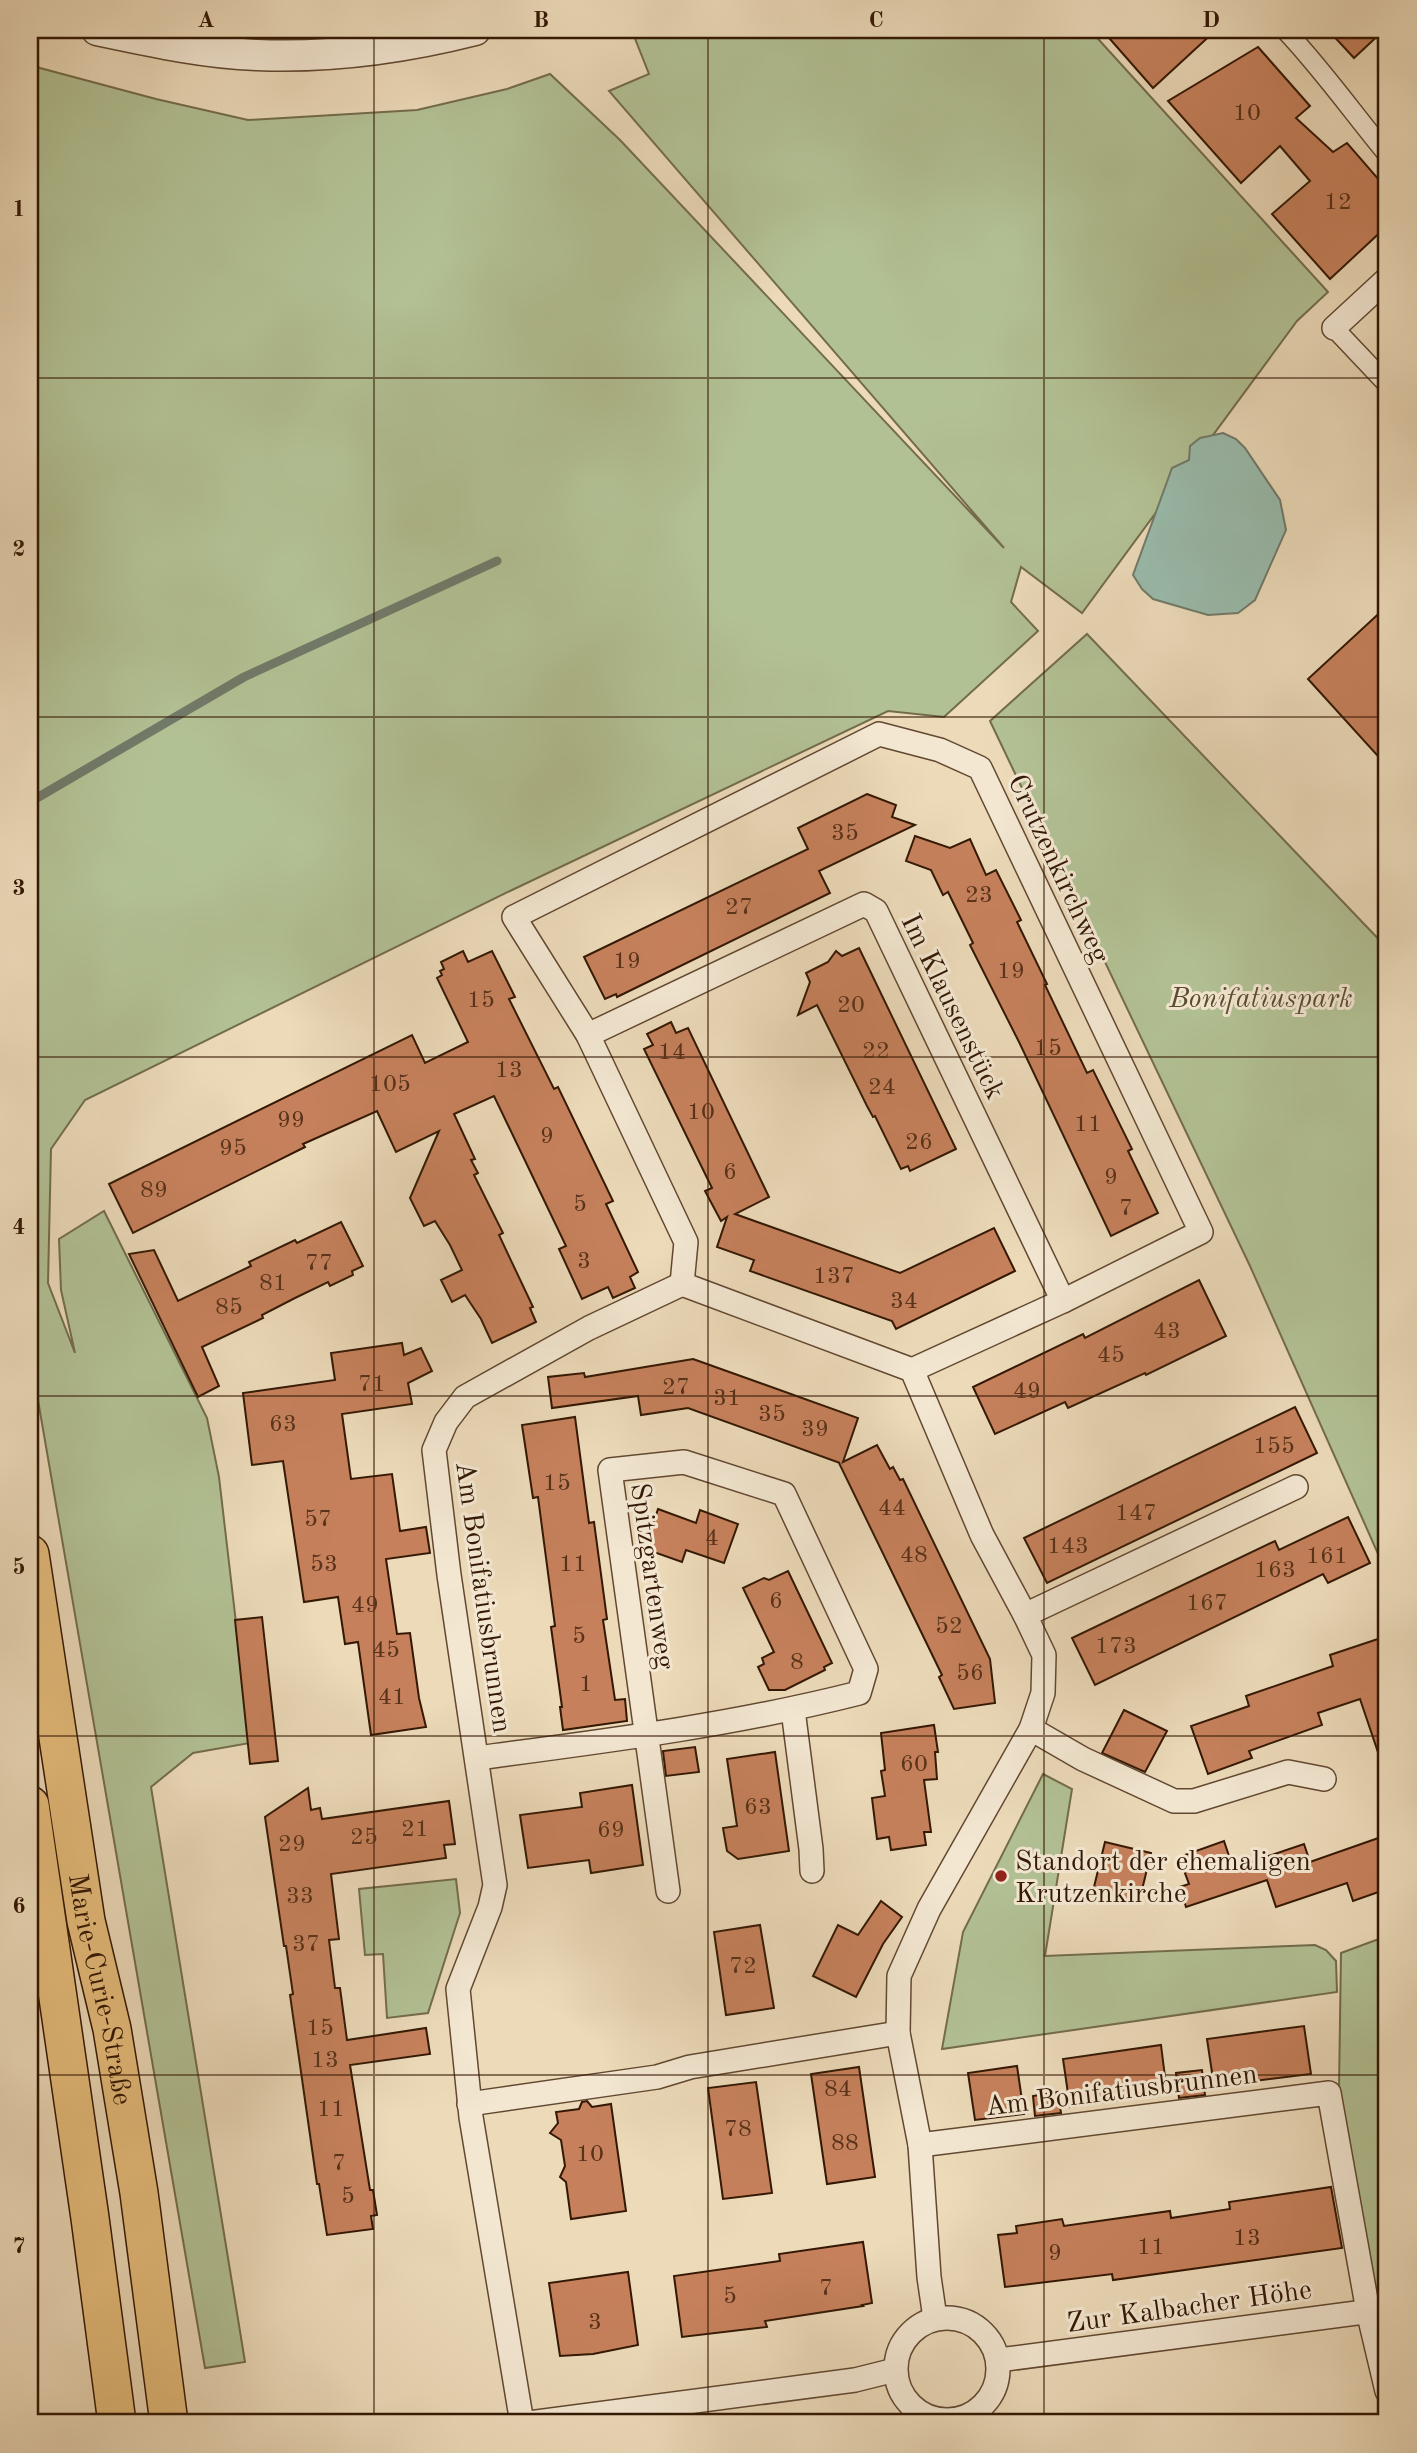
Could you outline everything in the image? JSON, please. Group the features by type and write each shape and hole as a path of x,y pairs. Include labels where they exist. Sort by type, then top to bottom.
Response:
{"main road":[{"name":"Marie-Curie-Straße","path":"30,1554 86,1921 112,2029 139,2193 169,2423"},
{"name":"Marie-Curie-Straße","path":"30,1805 117,2423"}],"street":[{"path":"97,30 170,45 255,55 338,54 396,47 475,30"},
{"path":"1285,30 1320,67 1351,111 1387,154"},
{"path":"1387,279 1334,328 1387,384"},
{"name":"Crutzenkirchweg","path":"588,1035 513,917 879,734 940,750 980,768 1201,1232 1063,1301"},
{"name":"Im Klausenstück","path":"588,1035 864,904 876,911 1063,1301"},
{"path":"588,1035 686,1242 682,1284 912,1370 1063,1301"},
{"name":"Am Bonifatiusbrunnen","path":"522,2423 469,2104 458,1989 490,1907 495,1885 449,1574 434,1450 465,1396 589,1328 682,1284"},
{"path":"912,1370 982,1535 1044,1655 1043,1693 1031,1729 929,1909 899,1976 898,2033 919,2145 934,2318"},
{"name":"Spitzgartenweg","path":"477,1758 646,1736 793,1710 859,1693 866,1669 784,1494 684,1462 610,1470 646,1736 668,1891"},
{"path":"1025,1615 1296,1487"},
{"path":"793,1710 812,1871"},
{"path":"1031,1729 1083,1759 1174,1801 1194,1801 1289,1772 1324,1779"},
{"path":"469,2104 657,2077 690,2067 898,2033"},
{"name":"Am Bonifatiusbrunnen","path":"919,2145 1329,2093 1378,2310"},
{"path":"1378,2310 1387,2391"},
{"name":"Zur Kalbacher Höhe","path":"999,2360 1378,2310"},
{"path":"934,2318 965,2319 988,2335 999,2360 997,2386 980,2410 954,2423 923,2416 902,2395 895,2370 900,2346 918,2326 934,2318"},
{"path":"529,2423 855,2380 895,2370"}],"green space":[{"path":"650,30 1090,30 1328,292 1297,321 1082,613 1021,567 1011,602 1038,631 944,717 888,711 510,891 85,1100 51,1149 48,1283 75,1353 61,1290 59,1239 104,1211 207,1418 219,1477 250,1743 193,1753 151,1787 245,2362 205,2368 30,1364 30,63 156,99 248,120 417,110 507,89 550,74 620,140 1004,548 609,91 649,74 634,36"},
{"name":"Bonifatiuspark","path":"1087,634 1387,948 1387,1574 1250,1266 990,721"},
{"path":"1043,1774 1072,1789 1045,1956 1315,1945 1326,1950 1336,1961 1337,1992 942,2049 963,1932"},
{"path":"456,1879 460,1913 428,2013 387,2018 383,1954 365,1955 359,1889"},
{"path":"1387,1936 1387,2327 1380,2328 1339,2089 1341,1953"}],"shaded area":[{"path":"1223,433 1236,439 1245,448 1280,500 1286,530 1255,600 1238,613 1208,615 1153,599 1133,575 1172,468 1189,460 1190,446 1200,438"}],"building":[{"path":"1102,30 1216,30 1153,88"},
{"path":"1328,30 1384,30 1354,58"},
{"path":"1258,47 1310,106 1296,118 1333,152 1347,143 1387,189 1387,226 1330,279 1272,214 1310,181 1280,146 1241,183 1168,101"},
{"path":"1387,606 1387,766 1308,679"},
{"path":"867,794 896,805 892,817 915,825 819,871 830,893 617,997 616,994 605,999 584,957 808,849 798,828"},
{"path":"915,836 950,848 970,839 986,875 996,870 1021,920 1017,922 1047,984 1045,985 1087,1073 1093,1070 1132,1149 1128,1151 1158,1213 1111,1236 970,945 973,943 948,892 943,895 931,870 906,861"},
{"path":"859,948 956,1149 910,1171 908,1166 901,1169 817,1005 798,1015 810,982 806,973 828,962 836,951 842,956"},
{"path":"463,951 468,962 492,951 515,997 509,999 554,1089 558,1087 613,1201 606,1204 638,1272 630,1277 635,1288 613,1298 608,1287 582,1299 559,1249 566,1246 494,1096 454,1114 475,1159 471,1160 478,1173 474,1175 503,1233 499,1235 533,1307 530,1308 536,1322 492,1343 481,1319 465,1295 452,1302 441,1280 462,1270 435,1221 424,1226 410,1198 439,1131 396,1152 377,1111 303,1144 305,1147 133,1233 109,1184 412,1035 425,1063 468,1042 437,978 442,975 440,971 444,969 441,962"},
{"path":"671,1022 676,1033 688,1028 769,1197 735,1214 900,1273 994,1228 1015,1271 896,1329 892,1321 750,1271 754,1260 717,1247 727,1217 721,1221 705,1191 712,1188 644,1049 653,1045 647,1034"},
{"path":"341,1222 363,1266 352,1271 353,1275 330,1286 328,1282 262,1315 263,1318 202,1347 219,1386 198,1397 129,1254 154,1250 178,1301 251,1266 249,1262"},
{"path":"1199,1280 1226,1336 1146,1375 1145,1373 1068,1408 1065,1402 995,1434 973,1387 1083,1334 1085,1338"},
{"path":"402,1343 404,1355 421,1348 432,1371 408,1383 412,1404 342,1414 351,1479 392,1474 400,1531 426,1527 430,1553 386,1559 397,1634 410,1633 426,1727 371,1735 358,1642 345,1644 338,1597 304,1602 283,1461 252,1465 243,1393 335,1380 331,1353"},
{"path":"693,1359 858,1418 843,1462 877,1445 890,1469 893,1467 900,1480 903,1479 990,1659 995,1703 954,1709 939,1677 942,1675 840,1463 688,1408 641,1415 638,1396 552,1408 548,1377 584,1373 585,1377"},
{"path":"1295,1407 1317,1453 1047,1583 1024,1538"},
{"path":"575,1417 589,1523 594,1522 607,1619 603,1620 615,1700 625,1699 627,1721 563,1730 551,1627 555,1626 538,1497 533,1498 522,1425"},
{"path":"658,1509 696,1523 700,1510 738,1524 724,1563 686,1550 682,1562 645,1549"},
{"path":"1348,1517 1370,1563 1328,1583 1323,1574 1095,1685 1072,1638 1275,1541 1279,1550"},
{"path":"788,1571 832,1663 824,1667 825,1670 785,1690 769,1690 758,1667 764,1664 762,1658 774,1652 743,1588"},
{"path":"262,1617 278,1761 250,1764 235,1620"},
{"path":"1387,1636 1387,1766 1383,1767 1360,1699 1318,1713 1322,1725 1249,1751 1252,1758 1208,1774 1191,1726 1249,1706 1246,1696 1333,1666 1330,1655"},
{"path":"1124,1710 1167,1731 1145,1772 1102,1753"},
{"path":"934,1725 938,1752 935,1752 937,1779 924,1780 931,1832 924,1832 926,1845 891,1850 889,1837 877,1839 872,1798 885,1796 881,1771 885,1770 881,1733"},
{"path":"695,1747 699,1772 666,1776 663,1751"},
{"path":"775,1752 789,1851 738,1859 727,1851 723,1828 737,1826 727,1759"},
{"path":"632,1785 643,1865 591,1873 589,1860 528,1868 520,1815 582,1807 580,1793"},
{"path":"308,1788 311,1810 320,1808 322,1819 449,1801 455,1844 444,1845 446,1858 331,1874 339,1939 329,1940 335,1988 340,1988 347,2040 426,2028 430,2054 350,2065 370,2190 373,2190 377,2215 371,2216 373,2229 327,2235 317,2184 290,1995 293,1994 265,1817"},
{"path":"1387,1835 1387,1889 1353,1901 1347,1883 1276,1907 1267,1880 1186,1907 1180,1887 1189,1884 1179,1857 1224,1841 1233,1868 1304,1844 1310,1862"},
{"path":"1105,1842 1151,1853 1139,1902 1093,1891"},
{"path":"881,1901 902,1917 883,1944 856,1997 813,1976 838,1925 858,1935"},
{"path":"760,1925 774,2008 726,2015 714,1932"},
{"path":"1304,2026 1311,2074 1214,2086 1207,2039"},
{"path":"1161,2045 1167,2093 1070,2107 1063,2059"},
{"path":"1017,2066 1024,2114 975,2120 968,2073"},
{"path":"859,2067 875,2177 827,2184 811,2074"},
{"path":"1202,2070 1205,2095 1179,2098 1176,2073"},
{"path":"756,2082 772,2193 723,2199 708,2088"},
{"path":"1058,2092 1061,2113 1035,2116 1033,2096"},
{"path":"587,2101 592,2107 611,2104 626,2211 571,2219 566,2182 560,2177 565,2166 561,2140 550,2133 558,2123 556,2112 579,2109 582,2102"},
{"path":"1331,2187 1342,2248 1113,2280 1112,2274 1005,2287 998,2235 1017,2233 1016,2226 1062,2219 1064,2226 1170,2211 1171,2218 1230,2209 1229,2202"},
{"path":"863,2242 872,2303 765,2321 767,2327 682,2337 674,2276 780,2261 779,2254"},
{"path":"628,2272 638,2345 593,2354 560,2356 549,2283"}],"waterway":[{"path":"30,802 244,677 497,561"}],"place":[{"name":"Standort der ehemaligen Krutzenkirche","path":"1001,1876"}]}
